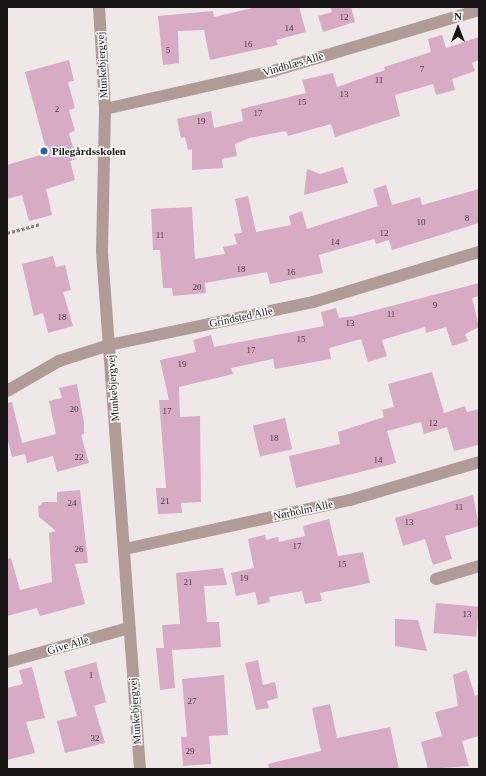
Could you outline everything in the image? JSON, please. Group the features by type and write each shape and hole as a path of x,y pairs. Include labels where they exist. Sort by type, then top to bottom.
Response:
{"street":[{"name":"Munkebjergvej","path":"99,7 105,109 102,252 140,769"},
{"name":"Vindblæs Alle","path":"105,109 273,71 479,10"},
{"name":"Grindsted Alle","path":"7,391 59,361 109,346 314,302 479,252"},
{"name":"Nørholm Alle","path":"125,549 350,500 479,462"},
{"path":"436,579 479,566"},
{"name":"Give Alle","path":"7,662 129,628"}],"path":[{"path":"7,233 41,224"}],"building":[{"path":"257,7 299,7 306,32 276,40 278,45 210,60 204,30 178,31 179,63 163,65 158,16 213,11 214,17"},
{"path":"330,7 351,7 355,22 323,32 318,16 332,12"},
{"path":"442,35 446,48 479,37 479,60 472,63 475,71 452,79 455,90 436,95 433,84 395,95 400,116 335,137 331,124 288,136 286,131 249,138 235,144 237,156 222,159 223,168 192,170 192,149 188,150 185,137 181,138 177,119 211,111 214,128 243,121 241,109 306,93 302,80 333,73 337,87 385,70 384,67 431,52 428,39"},
{"path":"69,60 74,81 68,82 75,108 69,110 75,131 69,133 76,159 70,161 75,180 46,189 52,215 29,221 22,195 7,199 7,165 47,153 25,72"},
{"path":"343,167 348,183 304,195 307,169 320,174"},
{"path":"386,185 392,205 420,197 422,205 479,189 479,223 392,250 389,240 376,244 374,239 319,255 323,273 270,284 267,272 205,283 206,293 173,296 172,288 163,288 160,250 153,250 151,209 192,207 195,259 225,254 223,247 237,244 234,234 242,233 235,199 248,196 256,232 291,225 289,216 302,211 307,229 378,206 373,189"},
{"path":"53,256 56,267 65,265 71,290 63,292 73,326 48,333 43,313 34,316 22,264"},
{"path":"479,283 479,296 472,298 479,327 465,334 468,341 452,346 446,327 426,333 425,327 382,340 387,356 368,362 361,339 329,348 331,359 275,369 273,359 231,368 233,374 179,387 180,417 200,416 201,502 181,503 182,513 158,514 156,488 166,488 159,400 169,400 160,360 196,352 193,340 211,335 214,347 324,326 321,312 336,308 339,318 353,316"},
{"path":"432,372 444,413 465,406 467,412 479,409 478,445 454,451 447,427 424,434 421,422 387,431 396,463 296,488 289,456 340,444 338,432 384,417 382,410 394,407 388,384"},
{"path":"77,384 84,423 84,434 81,435 89,463 57,472 53,456 27,463 25,454 12,457 7,437 7,403 12,402 22,443 56,434 49,401 62,398 59,388"},
{"path":"285,418 292,449 260,457 253,425"},
{"path":"80,490 88,563 75,564 85,604 40,616 37,608 7,616 7,559 11,558 20,590 52,582 49,533 56,531 39,517 38,507 43,502 57,502 57,492"},
{"path":"473,495 479,526 445,536 452,559 433,565 425,539 403,546 395,518"},
{"path":"329,519 338,556 363,552 370,583 320,593 322,601 305,604 302,591 269,597 270,602 258,605 255,592 236,596 231,573 254,568 248,539 265,535 266,540 278,537 279,542 305,536 303,526"},
{"path":"223,568 227,585 204,586 207,622 219,622 221,647 172,650 175,688 160,690 156,648 164,648 162,625 180,624 176,573"},
{"path":"436,603 479,607 476,637 433,633"},
{"path":"395,619 418,620 427,651 395,646"},
{"path":"258,660 263,685 275,682 278,698 267,701 269,708 256,710 245,663"},
{"path":"96,662 106,702 94,706 105,743 65,753 57,721 77,716 64,671"},
{"path":"32,667 45,718 26,722 35,753 7,760 7,688 23,684 19,670"},
{"path":"467,670 475,696 479,694 479,736 462,741 469,766 428,769 421,742 442,736 435,712 458,706 453,675"},
{"path":"224,675 228,735 209,736 211,764 183,766 181,737 187,737 182,679"},
{"path":"330,704 337,738 390,727 399,769 269,769 268,764 321,751 312,708"}],"place":[{"name":"Pilegårdsskolen","path":"44,151"}]}
